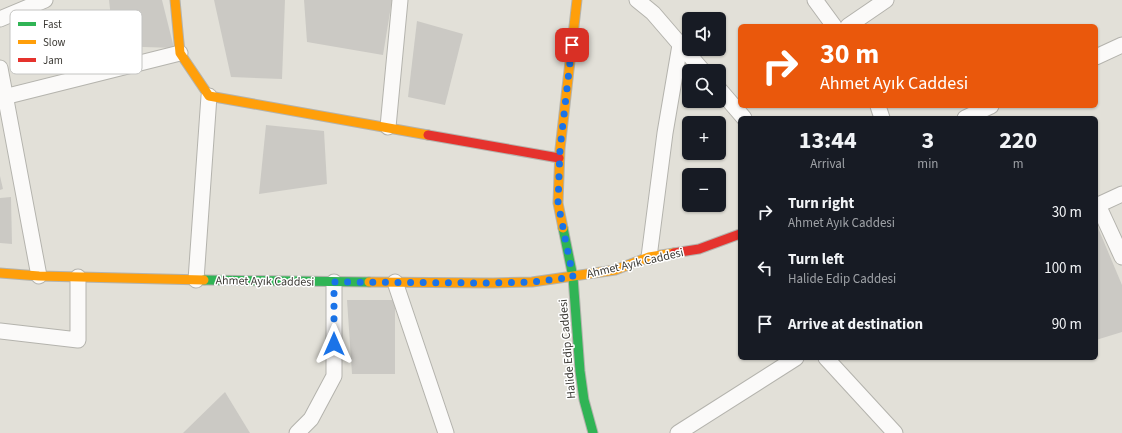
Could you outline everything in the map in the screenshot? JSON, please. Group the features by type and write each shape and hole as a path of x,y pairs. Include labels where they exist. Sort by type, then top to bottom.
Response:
{"street":[{"path":"21,10 45,0"},
{"path":"175,0 180,53 209,96 196,280"},
{"path":"388,126 400,0"},
{"name":"Halide Edip Caddesi","path":"577,0 559,158 558,203 573,277 580,372 584,400 593,433"},
{"path":"637,0 653,13 697,64"},
{"path":"815,0 833,24"},
{"path":"851,24 886,0"},
{"path":"0,19 10,15"},
{"path":"649,257 665,133 680,45"},
{"path":"1098,56 1122,45"},
{"path":"142,63 180,53"},
{"path":"0,68 2,98 39,276"},
{"path":"2,98 97,74"},
{"path":"209,96 388,126 559,158"},
{"path":"726,98 742,116"},
{"path":"969,116 987,108"},
{"path":"1098,205 1122,194"},
{"path":"1098,207 1122,257"},
{"name":"Ahmet Ayık Caddesi","path":"0,273 39,276 196,280 493,283 532,282 615,270 649,257 699,249 738,235"},
{"path":"0,331 78,340 78,277"},
{"path":"297,433 311,419 334,376 334,282"},
{"path":"395,282 446,433"},
{"path":"678,433 793,360"},
{"path":"828,360 895,433"}],"building":[{"path":"109,0 162,0 174,48 142,47 142,10 110,10"},
{"path":"214,0 285,0 282,79 231,77"},
{"path":"304,0 392,0 383,55 307,42"},
{"path":"417,21 463,34 445,105 408,97"},
{"path":"266,125 324,131 327,184 259,194"},
{"path":"0,176 3,189 0,190"},
{"path":"11,197 12,244 0,243 0,198"},
{"path":"1098,228 1122,285 1122,332 1098,339"},
{"path":"347,300 395,300 395,374 352,374"},
{"path":"225,392 250,433 183,433"}],"traffic: fast":[{"path":"563,228 573,277 580,371 584,400 593,433"},
{"path":"204,280 369,282"}],"traffic: slow":[{"path":"175,0 180,53 209,96 428,135"},
{"path":"563,228 558,203 560,149 577,0"},
{"path":"369,282 532,282 615,270 649,257 674,253"},
{"path":"0,273 39,276 204,280"}],"traffic: jam":[{"path":"428,135 559,158"},
{"path":"674,253 699,249 738,235"}],"route":[{"path":"334,344 334,282 493,283 532,282 573,277 558,203 560,149 572,45"}]}
